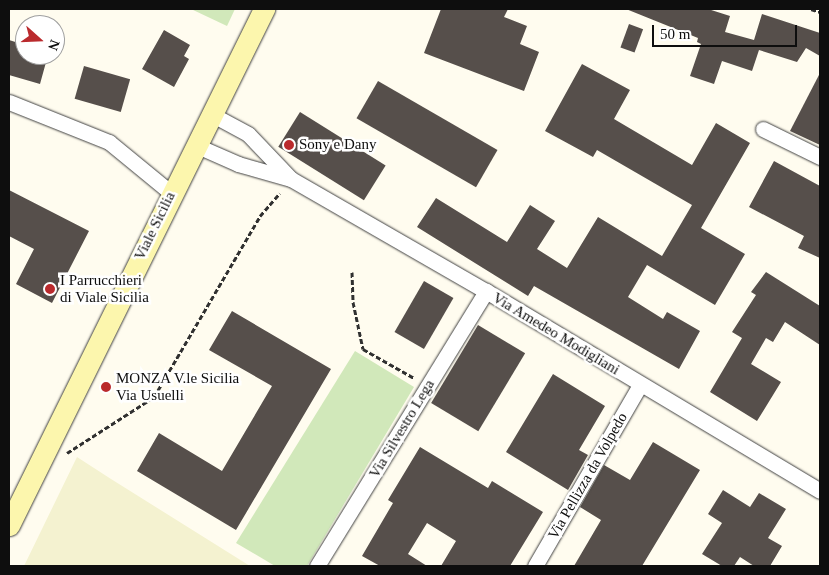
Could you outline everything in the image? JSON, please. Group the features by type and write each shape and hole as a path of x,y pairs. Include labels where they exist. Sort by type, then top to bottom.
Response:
{"street":[{"name":"Viale Sicilia","path":"9,525 171,193 264,9"},
{"path":"9,102 109,142 171,193"},
{"name":"Via Amedeo Modigliani","path":"211,114 248,134 291,179"},
{"path":"763,129 820,157"},
{"name":"Via Amedeo Modigliani","path":"195,145 238,164 291,179 486,291 640,385 820,491"},
{"name":"Via Silvestro Lega","path":"317,566 486,291"},
{"name":"Via Pellizza da Volpedo","path":"535,566 640,385"}],"path":[{"path":"811,9 820,12"},
{"path":"42,456 70,453 154,397 260,216 291,179"},
{"path":"352,272 353,302 362,349 428,386"}],"shaded area":[{"path":"77,457 111,479 250,566 24,566"}],"green space":[{"path":"191,9 235,9 227,26"},
{"path":"355,351 414,387 307,566 275,566 236,543"}],"building":[{"path":"441,9 508,9 504,17 527,26 520,44 539,52 524,91 424,53"},
{"path":"626,9 708,9 730,16 725,32 754,40 762,14 820,33 820,56 806,48 797,62 759,50 752,71 722,61 714,84 690,76 701,44 697,42 698,38"},
{"path":"629,24 643,29 635,53 620,47"},
{"path":"164,30 190,45 184,56 189,59 174,87 142,69"},
{"path":"9,40 15,42 15,65 45,65 40,84 9,75"},
{"path":"582,64 630,90 614,119 692,165 716,123 750,143 701,228 745,254 715,305 647,265 628,297 663,319 667,312 700,331 679,369 534,286 528,296 417,227 436,198 507,242 530,205 555,221 537,249 567,268 598,217 662,256 692,205 597,150 593,157 545,131"},
{"path":"84,66 130,79 121,112 75,99"},
{"path":"820,73 820,145 790,131"},
{"path":"378,81 498,150 476,187 356,118"},
{"path":"300,112 386,166 364,200 278,147"},
{"path":"774,161 820,186 820,258 798,248 804,236 749,207"},
{"path":"9,190 89,231 52,303 16,284 34,249 9,236"},
{"path":"766,272 820,306 820,345 785,322 773,342 766,338 751,364 781,382 757,421 710,392 742,338 732,332 756,295 751,292"},
{"path":"424,281 453,298 424,349 394,332"},
{"path":"232,311 331,369 236,530 137,471 159,433 222,471 272,386 209,350"},
{"path":"478,325 525,353 478,431 431,403"},
{"path":"553,374 605,406 579,450 588,455 568,490 506,452"},
{"path":"653,442 700,470 642,566 574,566 601,520 580,507 604,465 630,480"},
{"path":"420,447 488,488 492,481 543,512 510,566 441,566 456,541 427,523 408,554 427,566 380,566 362,556 393,503 388,500"},
{"path":"723,490 750,507 759,493 786,509 768,538 782,546 770,566 754,566 740,557 734,566 722,566 702,554 722,523 708,514"}],"place":[{"name":"Sony e Dany","path":"289,145"},
{"name":"I Parrucchieri di Viale Sicilia","path":"50,289"},
{"name":"MONZA V.le Sicilia Via Usuelli","path":"106,387"}]}
